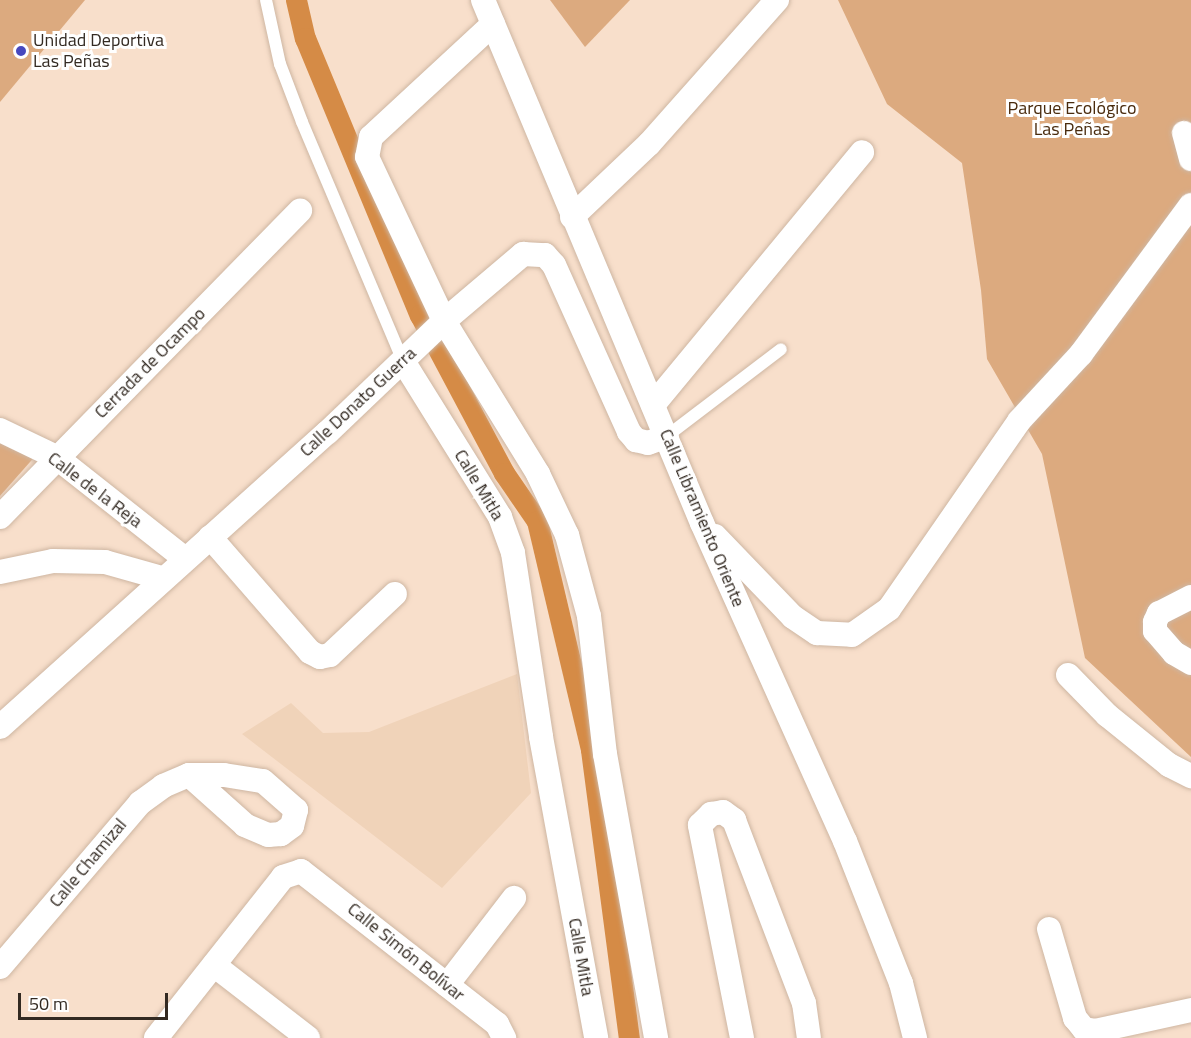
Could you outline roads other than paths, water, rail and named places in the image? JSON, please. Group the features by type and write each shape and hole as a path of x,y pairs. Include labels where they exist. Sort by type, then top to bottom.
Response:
{"street":[{"name":"Calle Libramiento Oriente","path":"483,0 702,523 845,841 901,983 915,1038"},
{"path":"572,217 649,144 777,0"},
{"path":"493,24 371,137 368,157 439,327 538,474 567,535 589,616 605,754 656,1038"},
{"path":"1184,133 1191,159"},
{"path":"653,405 862,152"},
{"path":"702,523 793,616 817,633 852,635 889,609 1018,421 1081,354 1191,205"},
{"name":"Cerrada de Ocampo","path":"0,517 56,457 300,211"},
{"name":"Calle Donato Guerra","path":"0,728 162,578 523,254 545,255 554,265 628,432 636,441 648,443 667,436"},
{"name":"Calle Mitla","path":"409,356 500,517 513,553 541,737 596,1038"},
{"name":"Calle de la Reja","path":"0,430 56,457 185,559"},
{"path":"210,537 310,652 320,657 330,655 395,594"},
{"path":"0,572 53,561 105,562 162,578"},
{"path":"1191,597 1159,613 1155,622 1155,631 1174,653 1191,663"},
{"path":"1068,675 1107,715 1169,765 1191,776"},
{"name":"Calle Chamizal","path":"0,967 140,803 163,786 189,775"},
{"path":"742,1038 700,825 711,814 723,812 734,820 800,992 810,1038"},
{"name":"Calle Simón Bolívar","path":"214,964 283,878 301,871 498,1024 504,1038"},
{"path":"447,985 514,898"},
{"path":"1049,929 1075,1017 1084,1029 1095,1031 1191,1010"},
{"path":"156,1038 214,964 308,1038"}],"lane":[{"name":"Calle Mitla","path":"266,0 280,64 302,122 409,356"},
{"path":"667,436 781,349"}],"waterway":[{"path":"296,0 305,38 420,315 504,473 537,521 591,750 629,1038"}],"place":[{"name":"Unidad Deportiva Las Peñas","path":"21,51"}],"park label":[{"name":"Parque Ecológico Las Peñas","path":"1072,119"}]}
